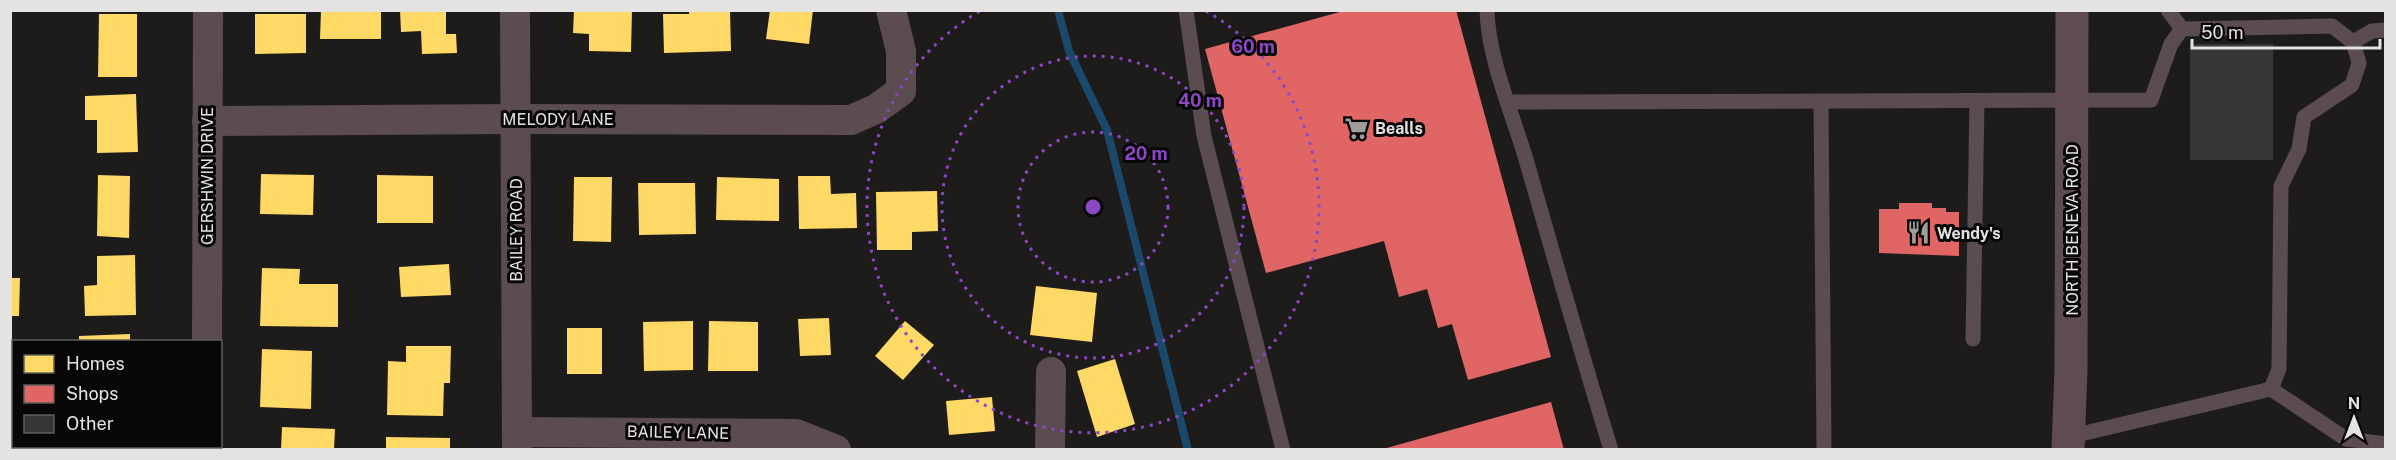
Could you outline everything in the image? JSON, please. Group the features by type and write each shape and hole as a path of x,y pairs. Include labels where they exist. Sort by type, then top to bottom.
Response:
{"main road":[{"name":"NORTH BENEVA ROAD","path":"2068,443 2071,368 2072,10"}],"street":[{"name":"GERSHWIN DRIVE","path":"207,340 208,10"},
{"name":"BAILEY ROAD","path":"515,10 517,441"},
{"name":"MELODY LANE","path":"207,121 850,120 876,110 901,91 901,51 891,10"},
{"path":"1050,450 1051,372"},
{"name":"BAILEY LANE","path":"517,441 796,434 836,450"}],"lane":[{"path":"1186,10 1204,136 1283,450"},
{"path":"1487,10 1489,45 1509,102 1576,338 1611,450"},
{"path":"2168,10 2182,28"},
{"path":"2182,28 2332,26 2353,42 2359,63 2352,85 2304,117 2299,149 2281,186 2279,369 2271,388"},
{"path":"1509,102 2151,100 2171,44 2182,28"},
{"path":"2353,42 2372,31 2385,30"},
{"path":"1821,101 1824,450"},
{"path":"1972,339 1977,101"},
{"path":"2068,443 2271,388 2346,439 2385,444"}],"building: Homes":[{"path":"321,10 381,10 381,39 320,39"},
{"path":"400,10 446,10 446,34 456,34 457,53 422,54 421,31 401,32"},
{"path":"574,10 632,10 631,52 589,51 589,34 573,33"},
{"path":"689,10 730,10 731,51 664,53 663,14 689,14"},
{"path":"770,10 813,10 809,44 766,39"},
{"path":"99,14 137,14 137,77 98,77"},
{"path":"255,14 306,14 306,53 255,54"},
{"path":"136,94 138,152 97,153 97,120 85,120 85,96"},
{"path":"261,174 314,175 313,215 260,214"},
{"path":"98,175 130,176 129,238 97,236"},
{"path":"377,175 433,176 433,223 377,223"},
{"path":"798,176 830,176 831,194 856,193 857,228 799,229"},
{"path":"574,177 612,177 611,242 573,241"},
{"path":"717,177 779,179 779,221 716,220"},
{"path":"638,183 695,183 696,234 639,235"},
{"path":"937,191 938,231 912,232 912,250 877,250 876,192"},
{"path":"135,255 136,315 85,316 84,286 97,285 97,256"},
{"path":"449,264 451,295 401,297 399,267"},
{"path":"262,268 300,269 299,284 338,284 338,327 260,326"},
{"path":"10,278 20,278 19,316 10,316"},
{"path":"1036,286 1097,293 1092,342 1030,335"},
{"path":"829,318 831,355 800,356 798,319"},
{"path":"693,321 693,370 644,371 643,322"},
{"path":"709,321 758,322 758,371 708,371"},
{"path":"905,321 934,345 903,380 875,356"},
{"path":"567,328 602,328 602,374 567,374"},
{"path":"130,334 130,340 79,340 79,336"},
{"path":"406,346 451,346 450,383 444,383 443,416 387,415 388,361 406,362"},
{"path":"262,349 312,351 311,409 260,407"},
{"path":"1115,359 1135,424 1097,437 1077,371"},
{"path":"992,397 995,431 949,435 946,401"},
{"path":"282,427 335,429 334,450 281,450"},
{"path":"386,437 450,438 450,450 386,450"},
{"path":"64,448 131,448 131,450 64,450"}],"building: Shops":[{"name":"Bealls","path":"1347,10 1456,10 1551,357 1468,380 1452,324 1438,328 1427,289 1399,297 1384,241 1266,273 1205,49"},
{"name":"Wendy's","path":"1899,203 1932,203 1932,208 1946,208 1946,212 1959,212 1959,256 1879,253 1879,209 1899,209"},
{"path":"1551,402 1564,450 1383,450 1383,449"}],"building: Other":[{"path":"2190,44 2273,44 2273,160 2190,160"}],"waterway":[{"path":"1058,10 1069,51 1107,130 1188,450"}],"place":[{"name":"Bealls","path":"1357,128"},
{"name":"Wendy's","path":"1919,233"}]}
